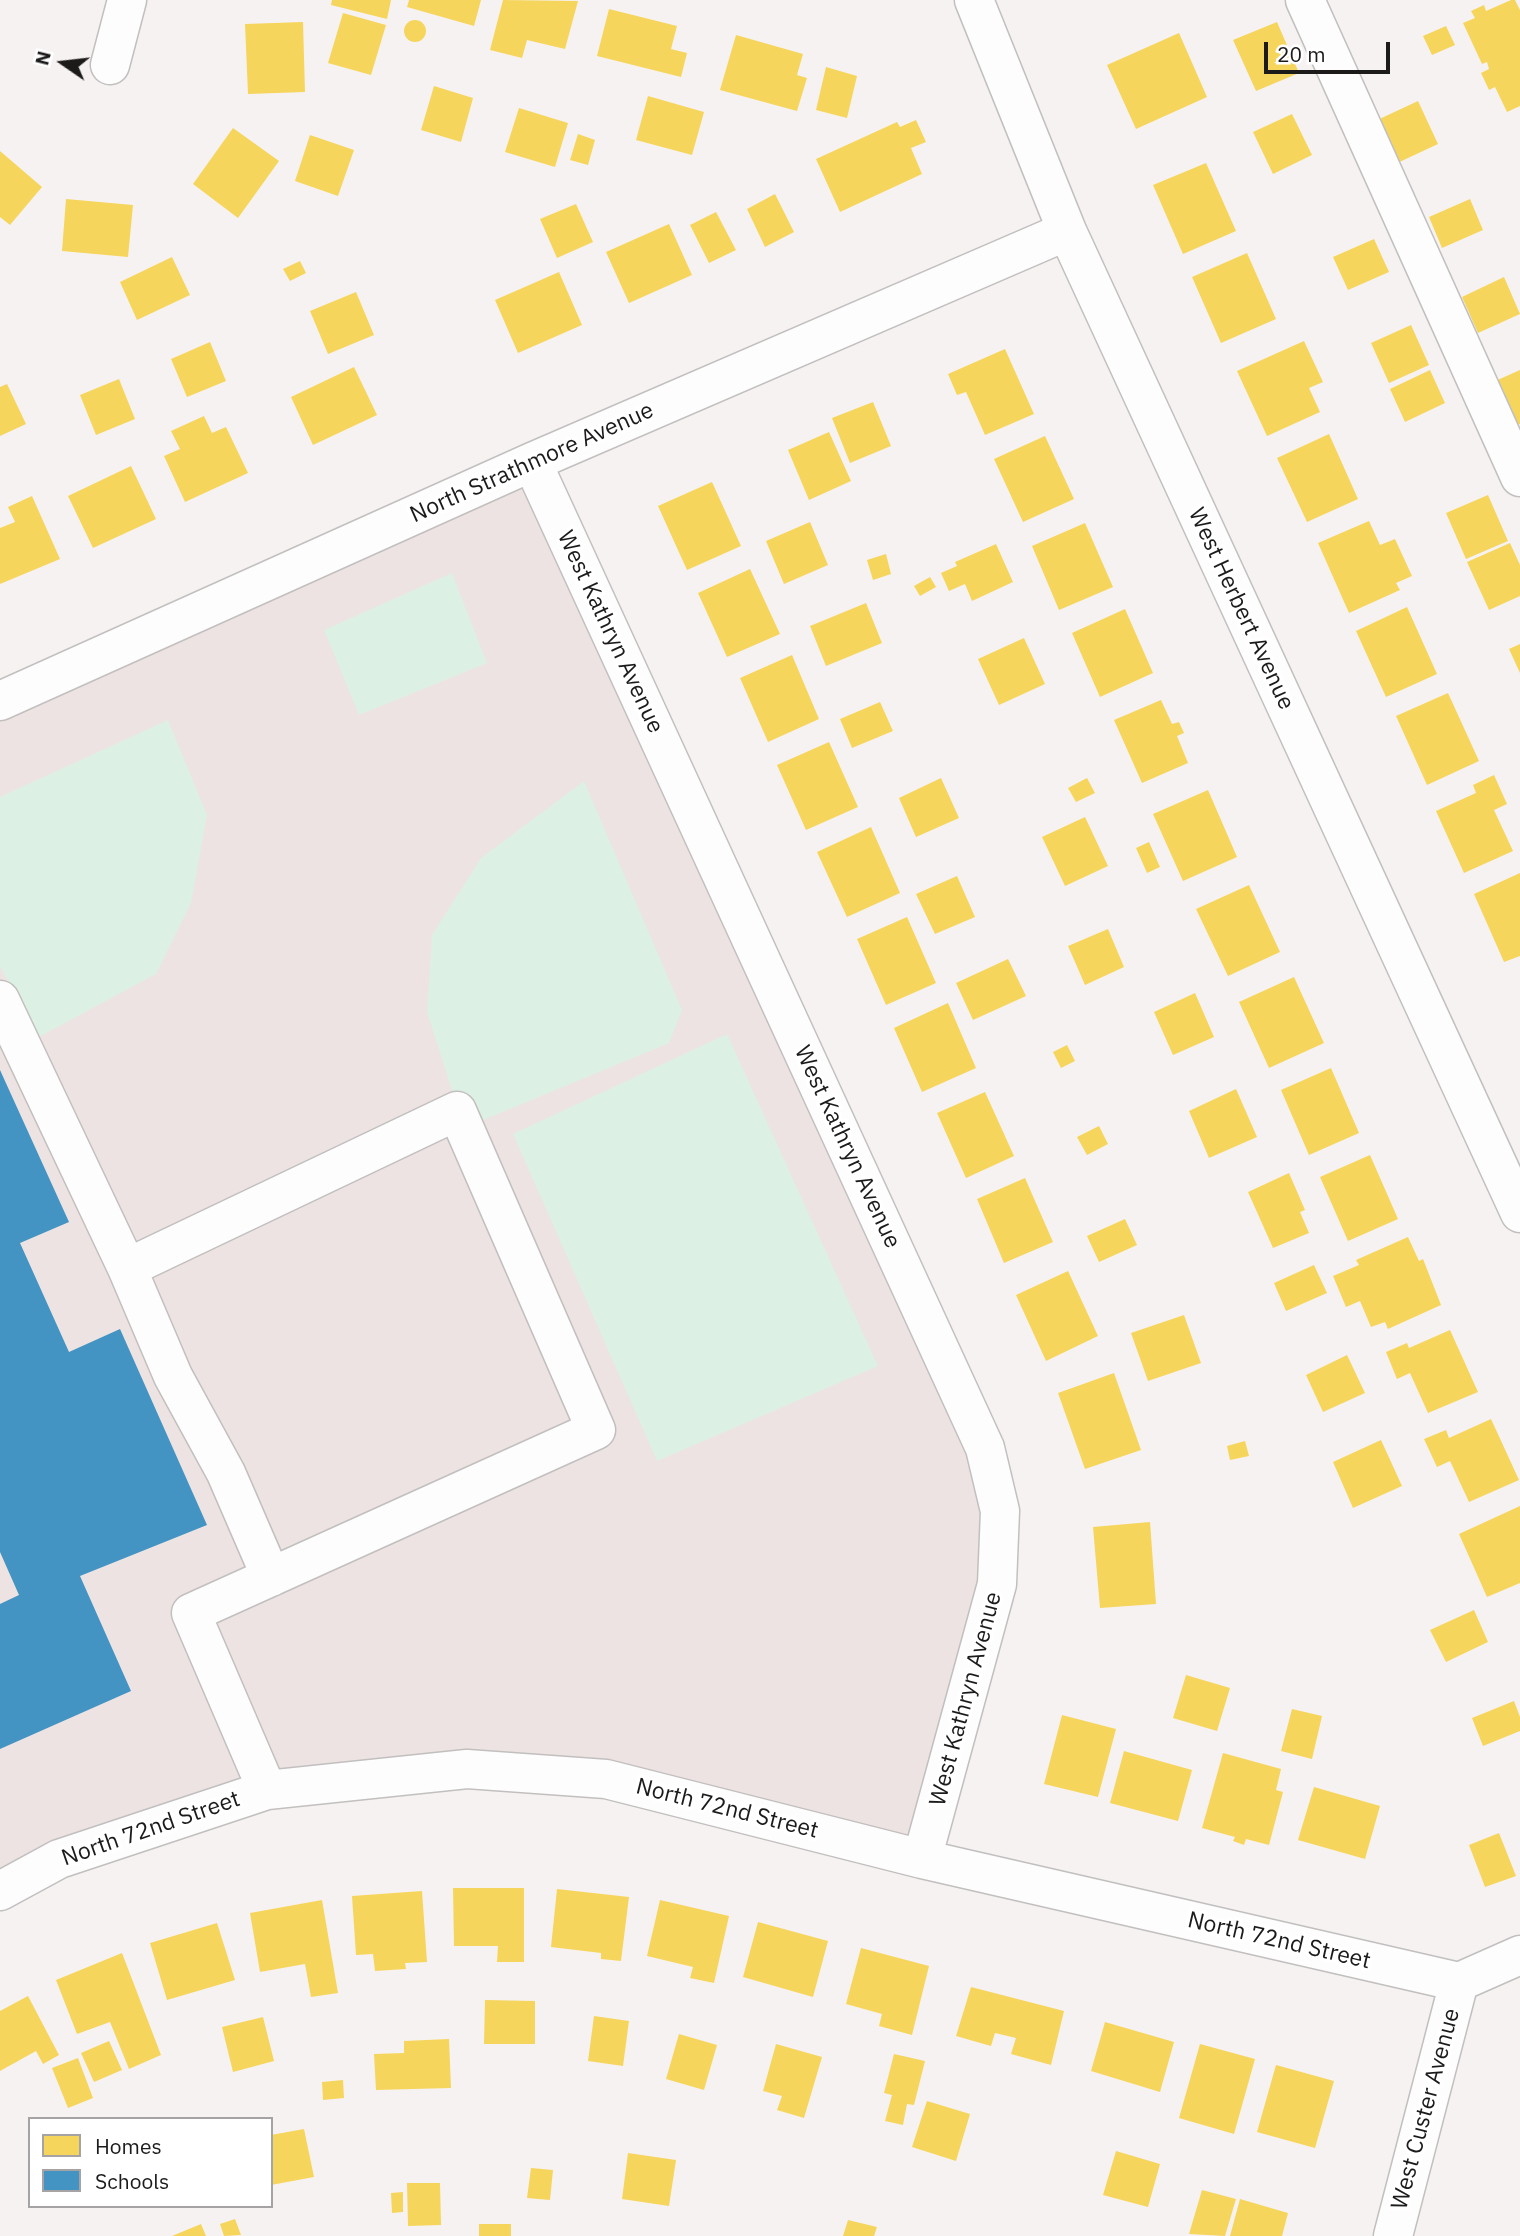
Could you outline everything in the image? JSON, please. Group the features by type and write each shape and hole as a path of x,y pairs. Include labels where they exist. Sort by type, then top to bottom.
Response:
{"street":[{"path":"110,65 127,0"},
{"name":"West Herbert Avenue","path":"974,0 1067,232 1520,1213"},
{"path":"1305,0 1520,477"},
{"name":"North Strathmore Avenue","path":"0,701 532,462 1067,232"},
{"name":"West Kathryn Avenue","path":"532,462 985,1448 1000,1511 997,1584 922,1859"},
{"path":"0,1000 127,1268 173,1376 226,1473 271,1577"},
{"path":"127,1268 457,1111 596,1430 191,1613 267,1790"},
{"name":"North 72nd Street","path":"0,1891 59,1859 267,1790 467,1769 606,1779 922,1859 1459,1982"},
{"path":"1459,1982 1520,1955"},
{"name":"West Custer Avenue","path":"1393,2236 1459,1982"}],"shaded area":[{"path":"532,462 1000,1511 922,1859 606,1779 267,1790 0,1891 0,701"}],"green space":[{"path":"452,573 487,663 359,715 324,630"},
{"path":"168,720 207,815 191,903 156,974 37,1038 0,966 0,797"},
{"path":"584,781 682,1010 669,1043 464,1128 427,1012 432,935 481,858"},
{"path":"727,1034 878,1366 657,1461 513,1134"}],"building: Homes":[{"path":"332,0 391,0 387,19 331,5"},
{"path":"409,0 481,0 474,26 407,7"},
{"path":"503,0 578,1 565,49 527,40 522,58 490,50"},
{"path":"1515,0 1520,10 1520,106 1507,112 1495,87 1489,90 1481,73 1489,69 1487,62 1482,64 1463,23 1475,18 1471,11 1484,5 1486,11"},
{"path":"609,9 677,26 671,49 687,53 681,77 597,56"},
{"path":"343,13 386,25 371,75 328,63"},
{"path":"415,20 423,23 426,31 423,39 415,42 407,39 404,31 407,23"},
{"path":"303,22 305,92 248,94 245,24"},
{"path":"1277,22 1299,73 1256,91 1233,40"},
{"path":"1446,26 1455,45 1432,55 1423,36"},
{"path":"1179,33 1207,97 1136,129 1107,65"},
{"path":"736,35 803,54 797,75 807,78 797,111 720,90"},
{"path":"826,67 857,76 847,118 816,110"},
{"path":"434,86 473,98 461,142 421,130"},
{"path":"648,96 704,112 692,155 636,140"},
{"path":"1418,101 1438,144 1393,165 1373,122"},
{"path":"519,108 568,123 555,167 505,152"},
{"path":"1292,114 1312,155 1273,174 1253,132"},
{"path":"916,120 926,142 911,148 922,174 840,212 816,159 897,122 900,127"},
{"path":"233,128 279,161 238,218 193,184"},
{"path":"578,134 595,140 588,165 570,160"},
{"path":"310,135 354,150 338,196 295,181"},
{"path":"0,151 42,187 10,225 0,217"},
{"path":"1206,163 1236,231 1183,254 1153,185"},
{"path":"775,194 794,232 765,247 747,209"},
{"path":"66,199 133,205 128,257 62,251"},
{"path":"1470,199 1483,230 1442,248 1429,217"},
{"path":"576,204 593,242 557,258 540,219"},
{"path":"716,212 736,250 709,263 690,225"},
{"path":"669,224 692,275 629,303 606,252"},
{"path":"1374,239 1389,272 1348,290 1333,257"},
{"path":"1247,253 1276,319 1221,343 1192,277"},
{"path":"172,257 190,295 137,320 120,282"},
{"path":"300,261 306,273 290,281 283,269"},
{"path":"559,272 582,325 518,353 495,300"},
{"path":"1504,277 1520,314 1478,333 1462,297"},
{"path":"356,292 374,335 328,354 310,311"},
{"path":"1411,325 1429,365 1389,383 1371,343"},
{"path":"1304,341 1323,382 1309,388 1320,412 1267,436 1237,371"},
{"path":"210,342 226,381 187,397 171,359"},
{"path":"1005,349 1034,414 985,435 966,392 957,395 948,374"},
{"path":"354,367 377,415 313,445 291,397"},
{"path":"1430,370 1445,403 1405,422 1390,389"},
{"path":"1520,370 1520,424 1513,427 1493,382"},
{"path":"119,379 135,419 96,435 80,395"},
{"path":"7,384 26,424 0,436 0,387"},
{"path":"873,402 891,446 850,463 832,418"},
{"path":"204,416 212,433 226,427 248,473 185,502 164,456 180,449 171,431"},
{"path":"829,432 851,481 809,500 788,450"},
{"path":"1329,434 1358,499 1307,522 1277,458"},
{"path":"1045,436 1074,499 1023,522 994,459"},
{"path":"131,466 156,519 93,548 68,496"},
{"path":"712,482 741,546 687,570 658,506"},
{"path":"1488,495 1508,541 1466,559 1446,513"},
{"path":"32,496 60,559 0,584 0,528 15,522 8,507"},
{"path":"1369,521 1380,545 1395,539 1412,576 1396,583 1400,590 1349,613 1318,543"},
{"path":"810,522 828,565 784,584 766,541"},
{"path":"1085,523 1113,587 1059,610 1032,546"},
{"path":"1510,543 1520,565 1520,596 1489,610 1467,562"},
{"path":"996,544 1013,582 972,601 965,584 949,591 941,573 957,566 955,562"},
{"path":"886,554 891,574 873,580 867,560"},
{"path":"750,569 780,634 727,657 698,593"},
{"path":"930,577 936,587 920,596 914,586"},
{"path":"866,603 882,643 826,666 810,626"},
{"path":"1407,607 1437,674 1386,697 1356,631"},
{"path":"1125,609 1153,673 1100,697 1072,633"},
{"path":"1024,638 1045,684 999,705 978,659"},
{"path":"1520,644 1520,673 1509,649"},
{"path":"792,655 819,719 768,742 740,678"},
{"path":"1448,693 1479,761 1427,785 1396,716"},
{"path":"1161,700 1172,724 1179,722 1184,733 1177,736 1188,763 1142,783 1114,720"},
{"path":"880,702 893,731 852,748 840,719"},
{"path":"829,742 858,807 806,830 777,765"},
{"path":"1494,775 1507,804 1494,810 1513,851 1464,873 1436,811 1476,793 1473,785"},
{"path":"941,778 959,818 916,837 899,798"},
{"path":"1087,778 1095,793 1076,802 1068,788"},
{"path":"1208,790 1237,857 1183,881 1153,814"},
{"path":"1085,817 1108,866 1065,886 1042,837"},
{"path":"871,827 900,893 847,917 817,852"},
{"path":"1149,842 1160,867 1147,873 1136,848"},
{"path":"1520,873 1520,956 1504,962 1474,894"},
{"path":"957,876 975,917 935,934 916,894"},
{"path":"1249,885 1280,952 1228,976 1196,909"},
{"path":"907,917 936,983 886,1005 857,939"},
{"path":"1108,929 1124,967 1085,985 1068,946"},
{"path":"1008,959 1026,996 973,1020 956,983"},
{"path":"1294,977 1324,1043 1269,1068 1239,1002"},
{"path":"1195,993 1214,1037 1173,1055 1154,1012"},
{"path":"948,1003 976,1068 922,1092 894,1028"},
{"path":"1067,1045 1075,1061 1061,1068 1053,1052"},
{"path":"1331,1068 1359,1133 1309,1155 1281,1090"},
{"path":"1236,1089 1257,1137 1209,1158 1189,1111"},
{"path":"985,1092 1014,1156 966,1178 937,1113"},
{"path":"1099,1126 1108,1144 1087,1155 1077,1137"},
{"path":"1370,1155 1398,1219 1348,1241 1320,1177"},
{"path":"1289,1173 1305,1210 1300,1212 1309,1233 1273,1248 1248,1192"},
{"path":"1025,1178 1053,1242 1004,1263 977,1199"},
{"path":"1125,1219 1137,1245 1099,1262 1087,1236"},
{"path":"1408,1237 1419,1261 1423,1259 1441,1305 1388,1329 1385,1322 1371,1327 1360,1301 1346,1307 1333,1276 1359,1265 1356,1260"},
{"path":"1314,1265 1327,1293 1286,1311 1274,1283"},
{"path":"1068,1271 1098,1336 1046,1361 1016,1295"},
{"path":"1184,1315 1201,1363 1148,1381 1131,1333"},
{"path":"1450,1330 1478,1392 1428,1413 1410,1373 1397,1379 1386,1352 1407,1343 1409,1348"},
{"path":"1347,1355 1365,1393 1323,1412 1306,1375"},
{"path":"1114,1373 1141,1450 1085,1469 1058,1393"},
{"path":"1491,1419 1519,1480 1469,1502 1450,1461 1437,1467 1424,1439 1446,1430 1449,1438"},
{"path":"1381,1440 1402,1486 1353,1508 1333,1462"},
{"path":"1245,1441 1249,1456 1230,1460 1227,1446"},
{"path":"1520,1506 1520,1583 1487,1597 1459,1534"},
{"path":"1150,1522 1156,1604 1100,1608 1093,1527"},
{"path":"1474,1610 1488,1642 1446,1662 1430,1630"},
{"path":"1186,1675 1230,1688 1217,1731 1173,1718"},
{"path":"1514,1701 1520,1717 1520,1731 1483,1746 1472,1718"},
{"path":"1292,1709 1322,1716 1312,1759 1281,1751"},
{"path":"1062,1715 1116,1729 1098,1797 1044,1784"},
{"path":"1124,1751 1192,1770 1178,1821 1110,1803"},
{"path":"1223,1753 1281,1769 1276,1790 1283,1792 1269,1845 1246,1839 1244,1845 1233,1841 1235,1837 1202,1828"},
{"path":"1314,1787 1380,1806 1365,1859 1298,1840"},
{"path":"1499,1833 1516,1876 1485,1887 1469,1845"},
{"path":"453,1888 524,1888 524,1962 497,1962 498,1946 454,1946"},
{"path":"557,1889 629,1897 621,1961 601,1959 601,1953 551,1947"},
{"path":"422,1891 427,1962 405,1963 406,1969 375,1971 373,1954 356,1955 352,1896"},
{"path":"322,1900 338,1993 311,1997 305,1964 260,1972 250,1913"},
{"path":"660,1900 729,1916 714,1983 690,1978 693,1967 647,1956"},
{"path":"758,1922 828,1941 813,1997 743,1977"},
{"path":"217,1923 235,1980 167,2000 150,1943"},
{"path":"861,1948 929,1966 912,2035 879,2026 882,2014 846,2004"},
{"path":"122,1953 161,2055 129,2069 110,2022 77,2034 56,1980"},
{"path":"971,1987 1064,2011 1051,2065 1011,2054 1016,2038 995,2033 991,2046 956,2036"},
{"path":"28,1996 59,2055 43,2064 36,2051 0,2071 0,2011"},
{"path":"485,2000 535,2001 535,2044 484,2044"},
{"path":"594,2016 629,2021 623,2066 588,2061"},
{"path":"263,2017 274,2061 233,2072 222,2027"},
{"path":"1105,2022 1174,2042 1160,2092 1091,2071"},
{"path":"679,2034 717,2045 704,2090 666,2079"},
{"path":"449,2039 451,2088 376,2090 374,2054 404,2053 404,2041"},
{"path":"109,2041 122,2070 94,2082 81,2053"},
{"path":"776,2044 822,2057 804,2118 777,2110 782,2096 763,2091"},
{"path":"1200,2044 1255,2059 1234,2134 1179,2118"},
{"path":"894,2054 925,2061 914,2105 907,2104 903,2125 885,2121 892,2095 884,2093"},
{"path":"78,2058 93,2098 68,2108 52,2068"},
{"path":"1276,2065 1334,2081 1315,2148 1257,2132"},
{"path":"343,2080 344,2098 323,2100 322,2082"},
{"path":"927,2101 970,2114 956,2161 912,2147"},
{"path":"304,2129 314,2177 273,2185 273,2135"},
{"path":"1116,2151 1160,2164 1148,2207 1103,2195"},
{"path":"628,2153 676,2160 669,2206 622,2199"},
{"path":"531,2168 553,2170 550,2200 527,2198"},
{"path":"407,2183 440,2183 441,2225 408,2226"},
{"path":"1202,2190 1236,2199 1225,2236 1189,2234"},
{"path":"403,2192 403,2212 392,2213 391,2193"},
{"path":"1240,2199 1288,2213 1282,2236 1230,2236"},
{"path":"235,2219 241,2235 224,2236 220,2224"},
{"path":"848,2220 877,2227 874,2236 843,2236"},
{"path":"201,2224 206,2236 172,2236"},
{"path":"479,2224 511,2224 511,2236 479,2236"}],"building: Schools":[{"path":"0,1070 69,1222 20,1243 69,1352 120,1329 207,1525 80,1576 131,1691 0,1749 0,1604 19,1595 0,1552"}]}
